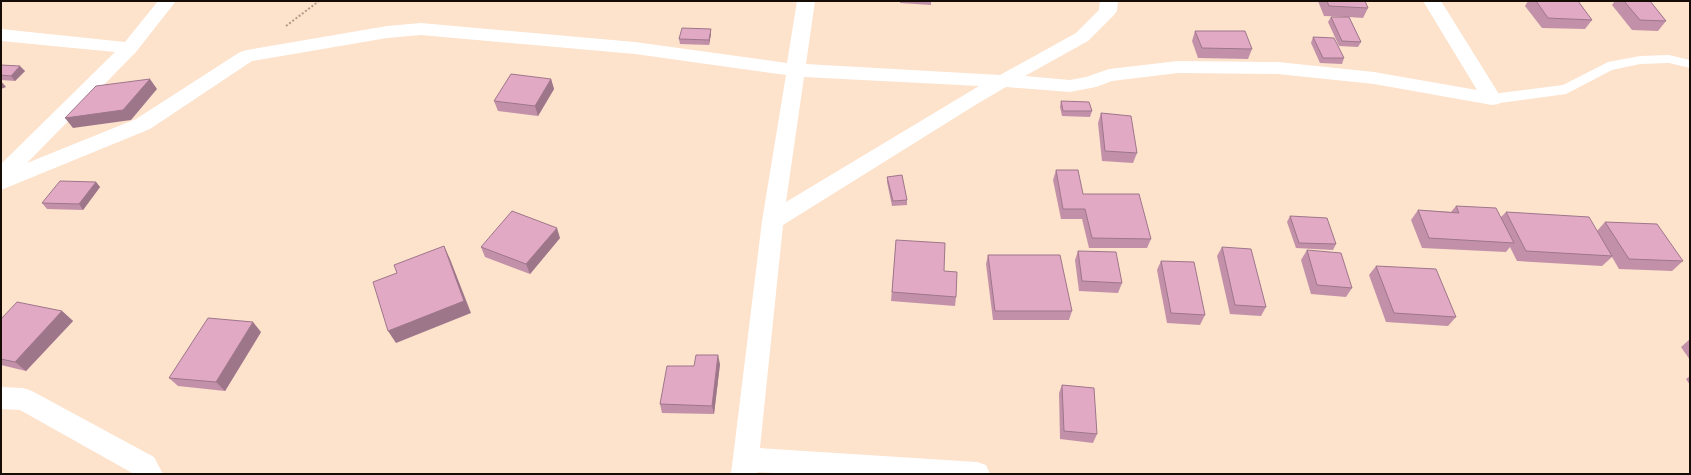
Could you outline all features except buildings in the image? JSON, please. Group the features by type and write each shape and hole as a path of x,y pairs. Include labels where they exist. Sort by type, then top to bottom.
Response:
{"street":[{"path":"1,177 130,48 167,1"},
{"path":"806,1 773,221 745,467 977,474"},
{"path":"773,221 970,99 1005,81 1082,37 1108,11 1109,1"},
{"path":"1432,1 1492,99"},
{"path":"1,182 143,124 247,56 387,32 421,30 635,48 795,70 1005,81 1070,86 1089,83 1109,75 1178,67 1278,68 1374,78 1492,99"},
{"path":"1,35 130,48"},
{"path":"1,398 23,399 146,466 150,474"}],"lane":[{"path":"1492,99 1566,89 1608,66 1640,60 1670,59 1690,64"}]}
